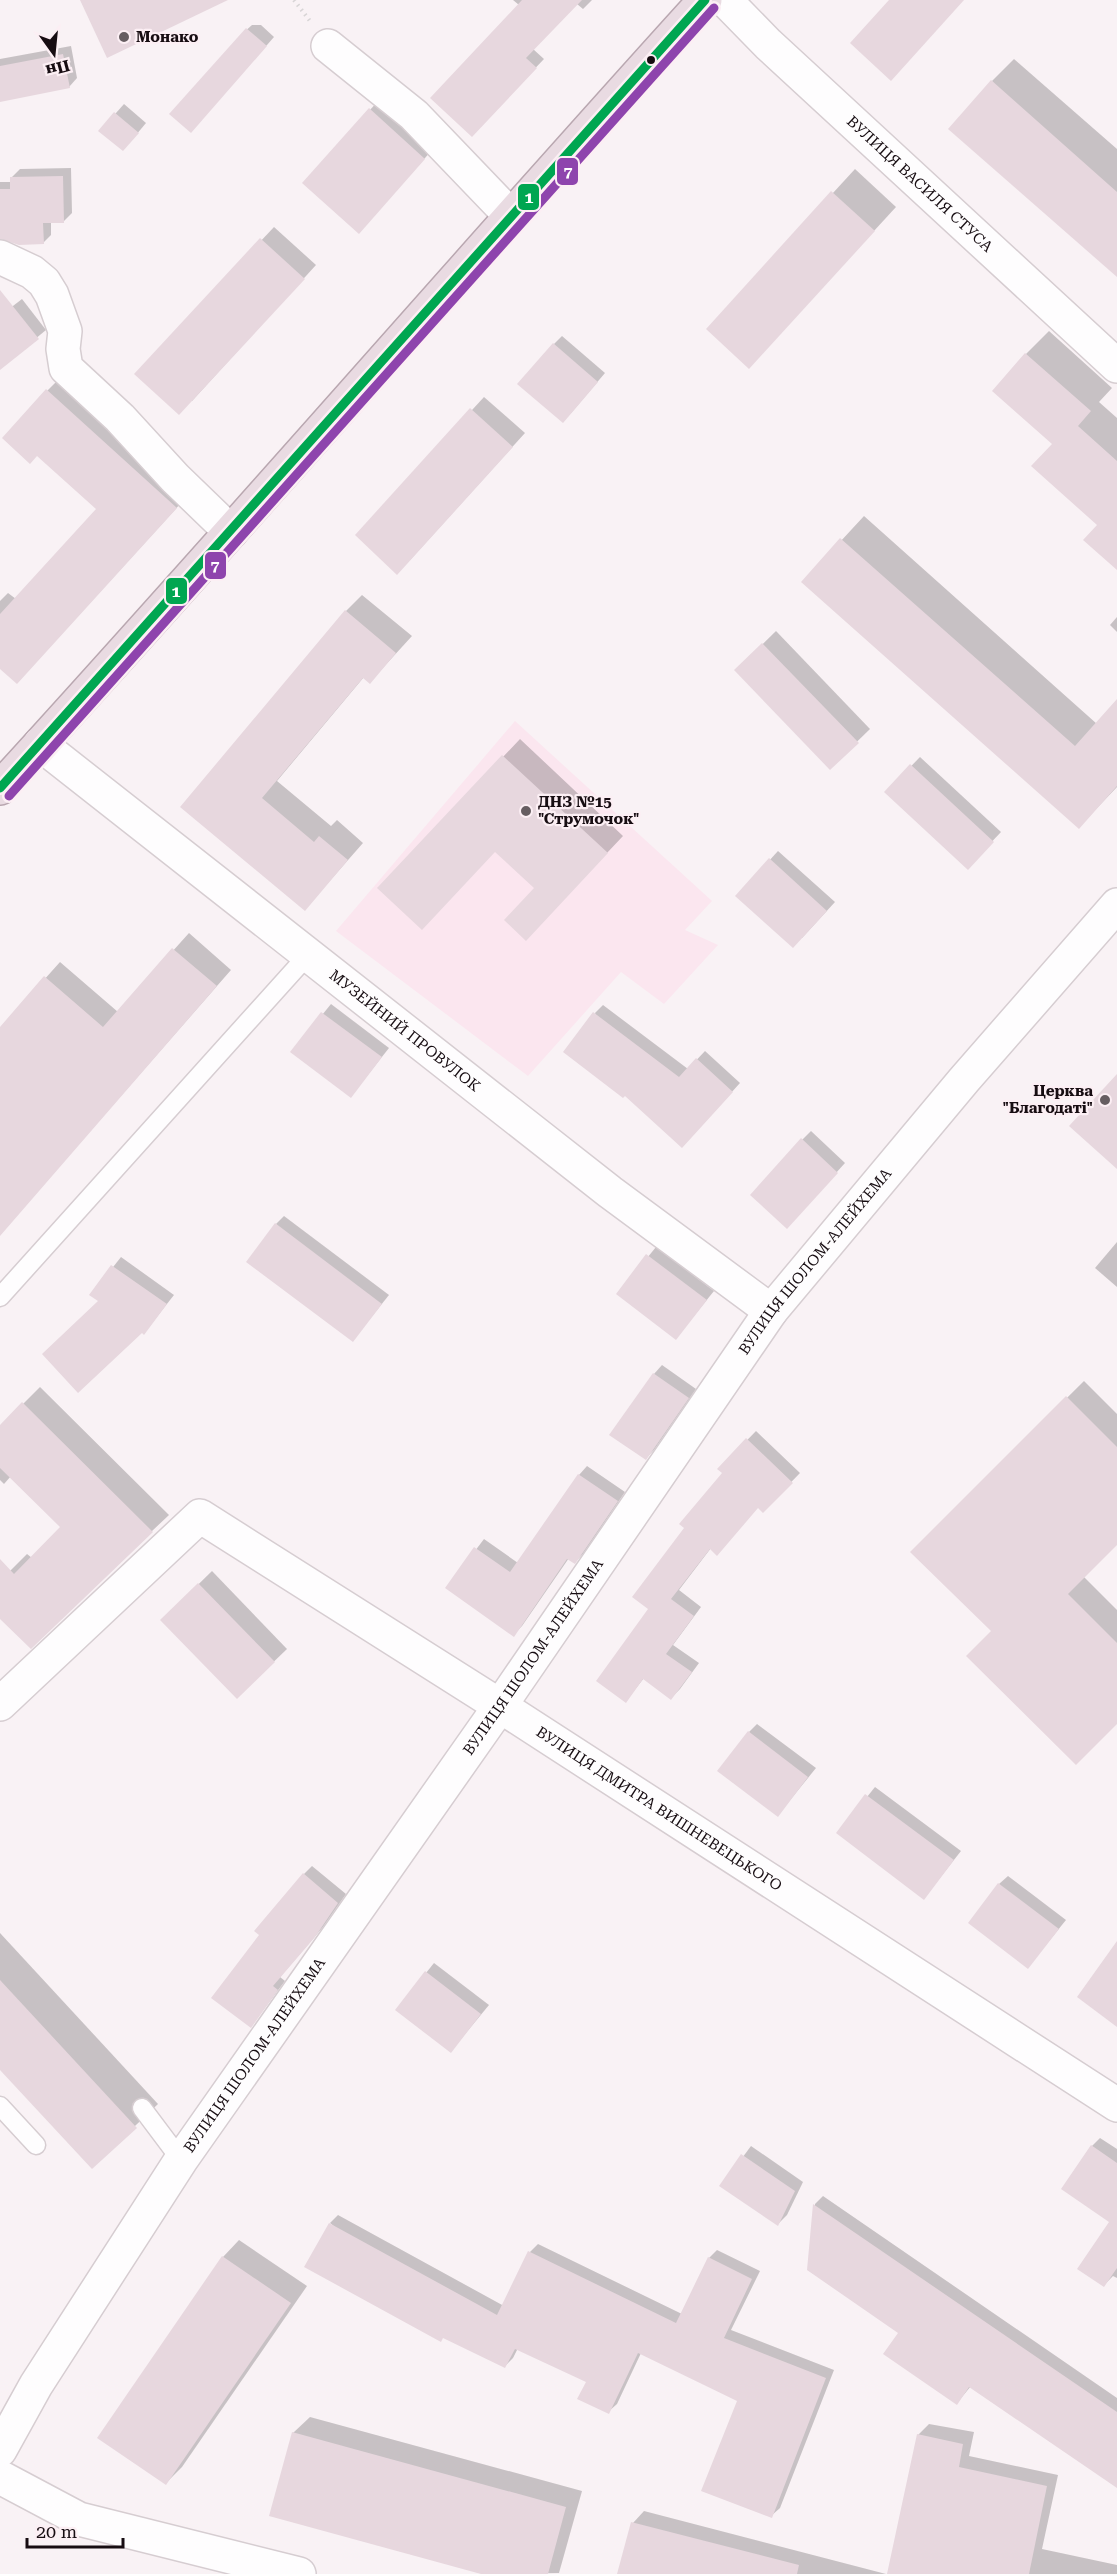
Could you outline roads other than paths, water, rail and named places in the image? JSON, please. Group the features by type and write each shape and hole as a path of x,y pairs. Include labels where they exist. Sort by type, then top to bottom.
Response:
{"highway":[{"path":"0,788 231,532 510,214 705,0"}],"street":[{"name":"ВУЛИЦЯ ВАСИЛЯ СТУСА","path":"725,0 768,44 1117,366"},
{"path":"328,46 414,115 510,214"},
{"path":"0,257 32,272 44,282 52,294 65,331 63,349 66,368 120,418 174,478 231,532"},
{"name":"МУЗЕЙНИЙ ПРОВУЛОК","path":"40,744 610,1192 771,1311"},
{"name":"ВУЛИЦЯ ШОЛОМ-АЛЕЙХЕМА","path":"0,2450 36,2385 181,2160 500,1706 771,1311 964,1080 1117,905"},
{"name":"ВУЛИЦЯ ДМИТРА ВИШНЕВЕЦЬКОГО","path":"0,1704 200,1516 500,1706 1117,2105"},
{"path":"0,2477 79,2519 299,2574"}],"lane":[{"path":"0,1298 307,956"},
{"path":"0,2106 36,2145"},
{"path":"142,2108 181,2160"}],"place":[{"name":"Монако","path":"124,37"},
{"name":"ДНЗ №15 \"Струмочок\"","path":"526,811"},
{"name":"Церква \"Благодаті\"","path":"1105,1100"}]}
